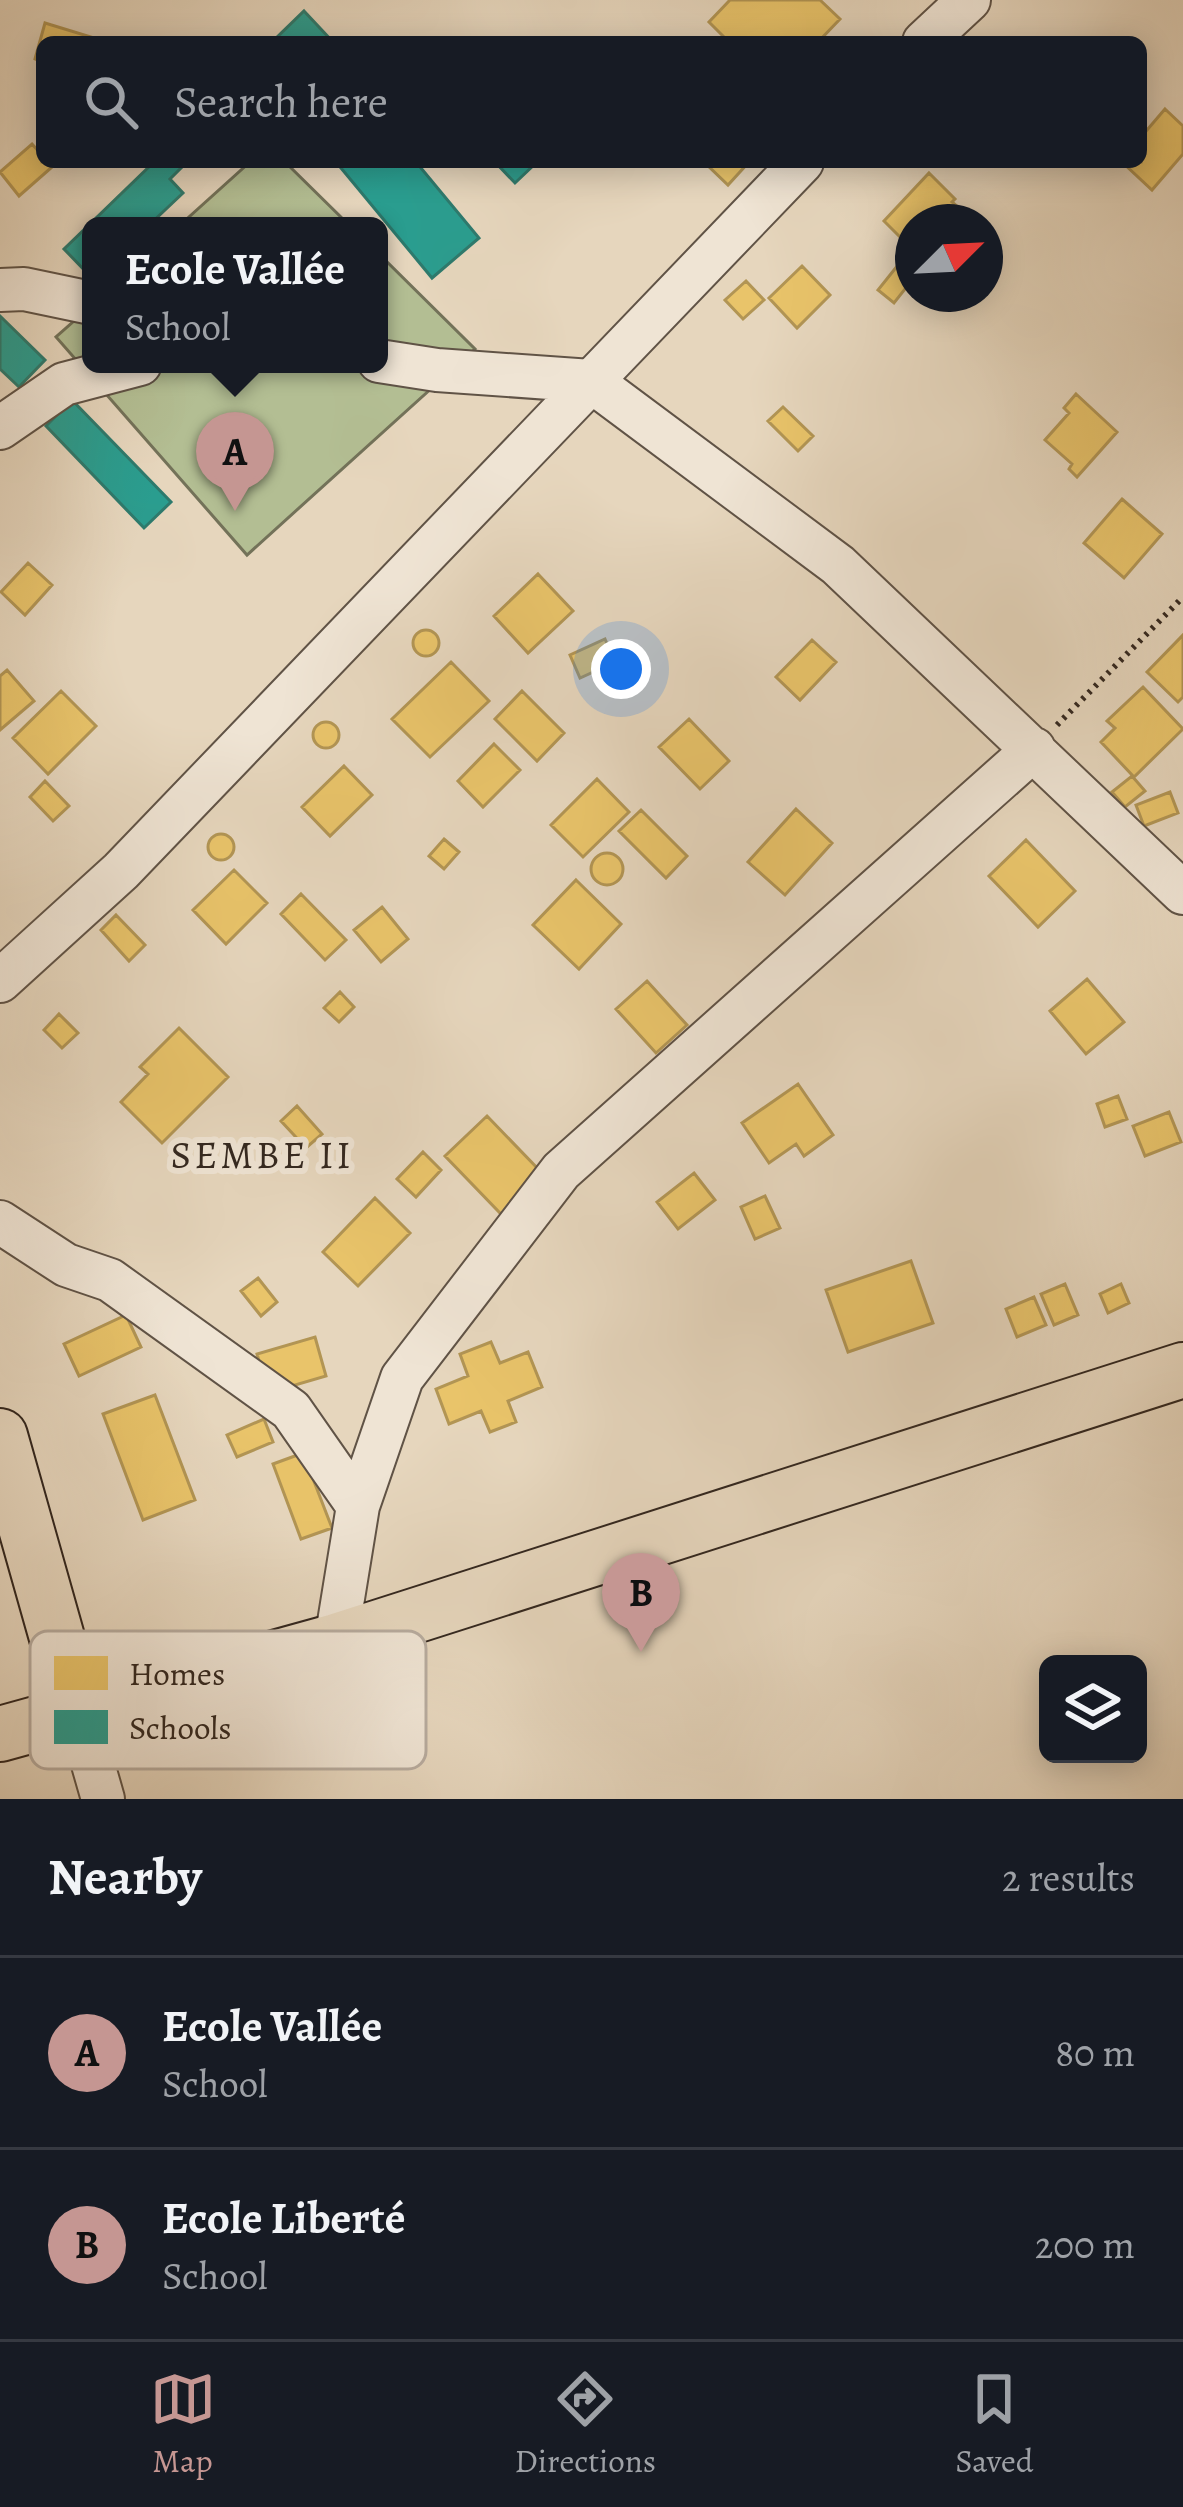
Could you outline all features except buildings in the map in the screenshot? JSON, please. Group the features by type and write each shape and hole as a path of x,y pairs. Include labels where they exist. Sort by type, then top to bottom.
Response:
{"main road":[{"path":"367,1631 1183,1370"},
{"path":"0,1436 56,1631"},
{"path":"0,1734 30,1726"}],"street":[{"path":"930,36 969,0"},
{"path":"0,981 121,871 796,168"},
{"path":"0,290 23,289 82,301"},
{"path":"388,363 591,381 838,565 1183,893"},
{"path":"0,428 64,384 106,373"},
{"path":"338,1631 358,1506 402,1378 561,1172 1034,749"},
{"path":"0,1222 66,1265 110,1280 291,1410 358,1506"},
{"path":"95,1769 103,1799"}],"path":[{"path":"1034,749 1183,596"}],"green space":[{"path":"243,168 291,168 341,217 189,217"},
{"path":"388,263 475,349 247,555 88,373 388,373"},
{"path":"82,314 82,367 56,337"}],"place":[{"name":"Ecole Vallée","path":"235,511"},
{"name":"Ecole Liberté","path":"641,1652"}],"district":[{"name":"SEMBE II","path":"262,1154"}]}
